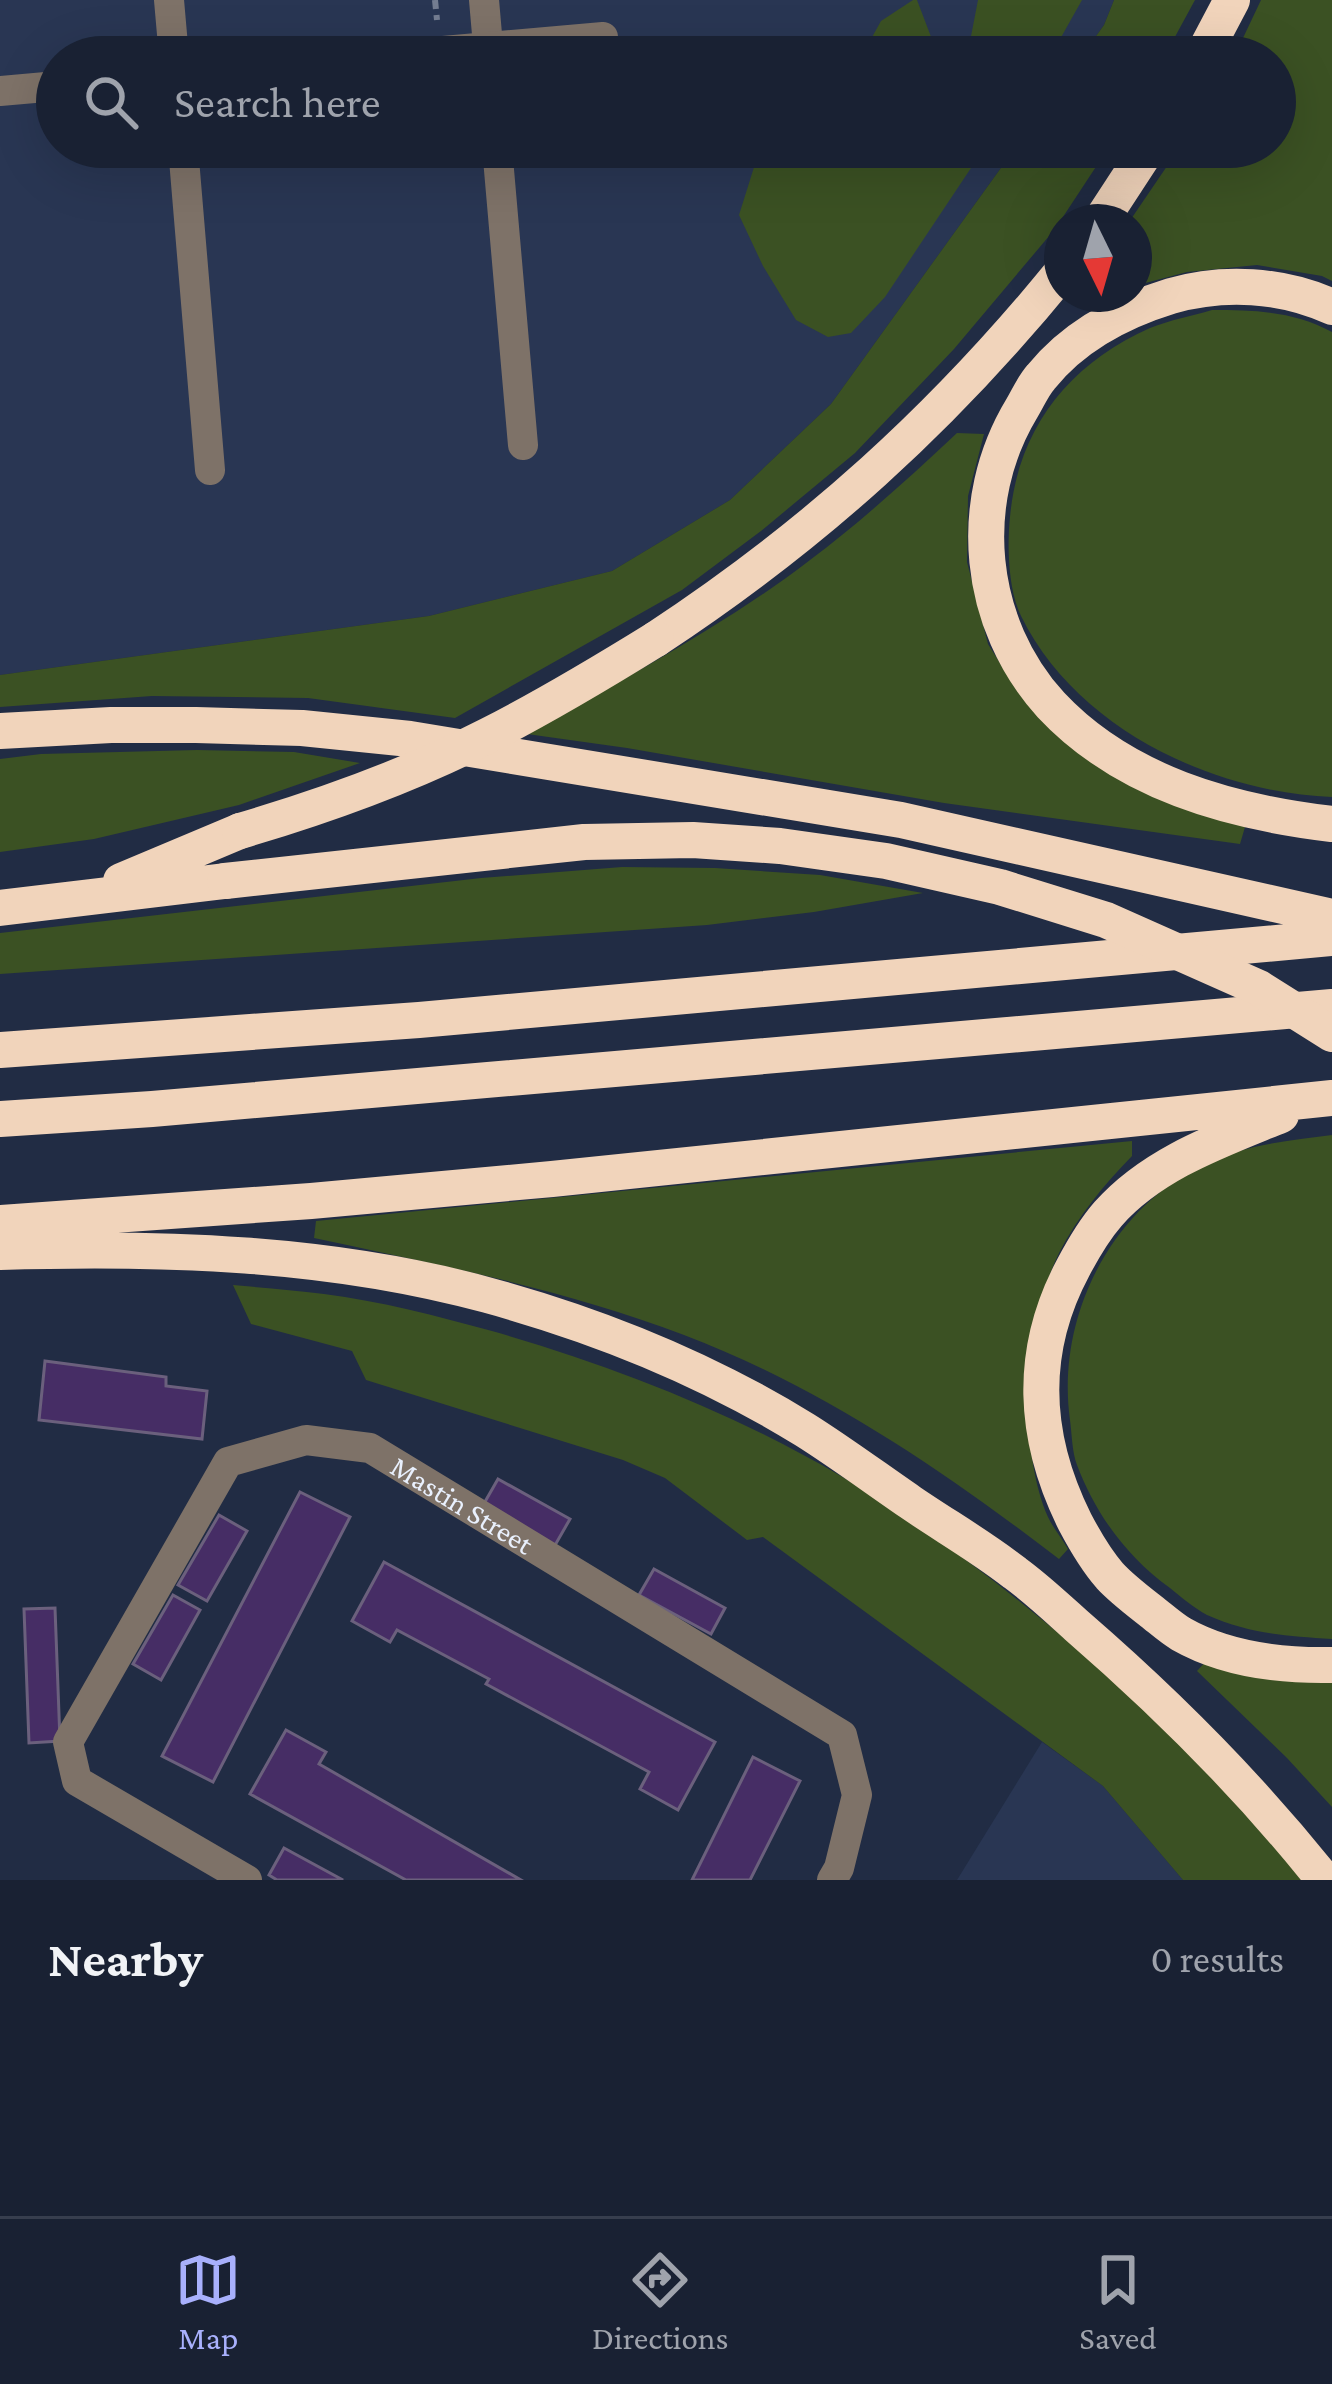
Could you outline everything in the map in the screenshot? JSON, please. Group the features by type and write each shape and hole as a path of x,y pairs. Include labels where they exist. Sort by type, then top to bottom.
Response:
{"highway":[{"path":"1213,36 1232,0"},
{"path":"1112,204 1136,168"},
{"path":"1332,307 1282,290 1237,286 1190,290 1106,322 1040,377 998,452 984,529 994,603 1022,668 1052,706 1084,734 1177,789 1251,811 1332,824"},
{"path":"79,898 240,831 399,776 561,697 656,639 723,595 850,495 958,391 1044,294"},
{"path":"0,731 111,724 196,725 302,728 410,739 902,820 1332,917"},
{"path":"0,908 584,842 693,840 780,846 886,861 977,881 1106,920 1259,988 1332,1034"},
{"path":"0,1050 419,1020 1332,938"},
{"path":"0,1119 1332,1006"},
{"path":"0,1223 530,1181 1328,1098"},
{"path":"1328,1098 1201,1148 1132,1190 1106,1216 1064,1285 1050,1322 1040,1393 1049,1460 1085,1541 1110,1576 1180,1634 1219,1651 1296,1666 1332,1665"},
{"path":"0,1252 218,1253 386,1273 485,1295 588,1326 702,1376 803,1429 1016,1573 1207,1745 1324,1880"}],"street":[{"path":"169,0 172,36"},
{"path":"484,0 487,36"},
{"path":"0,91 36,88"},
{"path":"185,168 210,470"},
{"path":"499,168 523,445"},
{"name":"Mastin Street","path":"247,1880 77,1781 68,1742 227,1462 306,1440 370,1448 842,1735 857,1796 832,1880"}],"shaded area":[{"path":"0,0 1114,0 1096,36 36,36 36,168 1001,168 831,404 730,500 612,571 429,616 0,675"},
{"path":"1042,1742 1103,1786 1183,1880 957,1880"}],"green space":[{"path":"917,0 931,36 873,36 881,21"},
{"path":"978,0 1082,0 1062,36 971,36"},
{"path":"1114,0 1195,0 1175,36 1096,36"},
{"path":"1261,0 1332,0 1332,281 1257,265 1187,272 1152,281 1152,204 1141,204 1166,168 1296,168 1296,36 1244,36"},
{"path":"754,168 971,168 885,297 851,333 828,337 796,320 739,215"},
{"path":"1001,168 1095,168 1071,204 1044,204 1044,242 954,349 855,453 682,590 455,718 308,698 152,696 0,707 0,675 429,616 612,571 730,500 831,404"},
{"path":"1212,310 1288,316 1332,332 1332,797 1240,782 1152,747 1076,691 1045,656 1013,593 1009,541 1015,485 1036,428 1053,403 1072,380 1121,343 1158,325"},
{"path":"957,433 984,434 968,496 967,562 988,644 1018,692 1050,729 1108,771 1245,827 1240,844 944,803 527,734 672,652 777,584 867,514"},
{"path":"197,750 294,752 360,763 239,805 94,839 0,852 0,759"},
{"path":"622,867 820,875 923,893 707,925 0,974 0,933 481,878"},
{"path":"1332,1135 1332,1639 1268,1633 1207,1615 1140,1563 1103,1518 1077,1465 1068,1382 1071,1345 1095,1273 1138,1212 1167,1187 1215,1160 1264,1145"},
{"path":"1132,1141 1132,1156 1092,1202 1059,1253 1047,1281 1032,1348 1032,1456 1048,1517 1068,1549 1059,1559 880,1434 735,1356 547,1291 314,1238 316,1221"},
{"path":"233,1285 324,1294 471,1325 662,1389 772,1438 926,1531 1033,1612 1331,1880 1183,1880 1103,1786 763,1537 747,1540 665,1478 623,1460 366,1380 352,1351 251,1324"},
{"path":"1207,1660 1332,1678 1332,1807 1197,1671"}],"building":[{"path":"45,1361 166,1377 166,1386 207,1391 202,1439 39,1420"},
{"path":"498,1479 570,1519 554,1547 482,1507"},
{"path":"300,1492 350,1517 213,1782 162,1756"},
{"path":"219,1515 247,1531 207,1601 178,1585"},
{"path":"384,1562 715,1742 678,1810 640,1789 649,1772 486,1684 489,1679 397,1630 390,1642 352,1621"},
{"path":"654,1569 725,1608 711,1634 639,1595"},
{"path":"173,1595 200,1610 161,1680 133,1664"},
{"path":"55,1608 60,1741 29,1743 24,1609"},
{"path":"286,1730 326,1752 319,1764 521,1880 406,1880 250,1794"},
{"path":"753,1757 800,1781 750,1880 692,1880"},
{"path":"284,1848 343,1880 277,1880 269,1875"}]}
